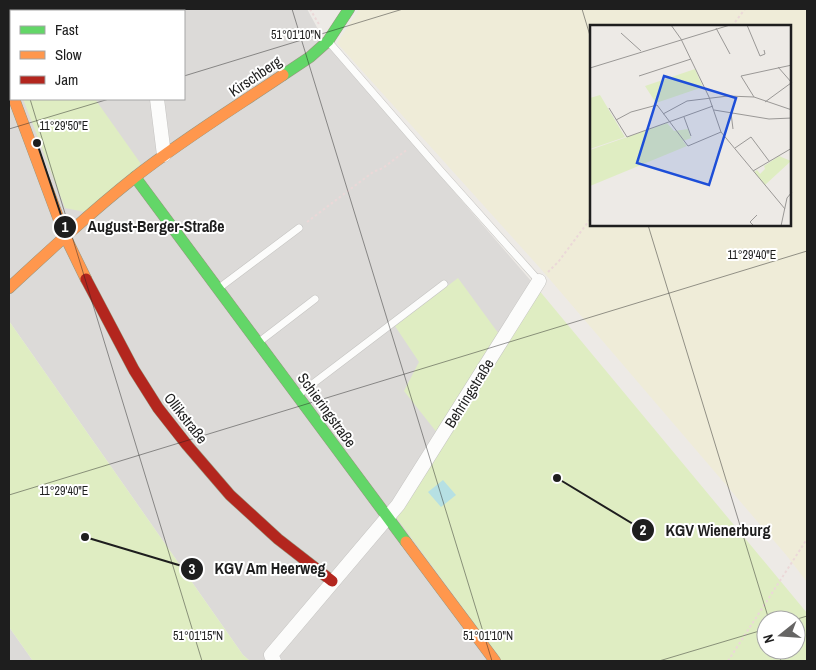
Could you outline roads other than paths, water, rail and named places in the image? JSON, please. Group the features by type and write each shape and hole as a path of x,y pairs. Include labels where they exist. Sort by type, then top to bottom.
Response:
{"street":[{"name":"Kirschberg","path":"9,288 135,177 164,155 310,57 328,41 349,9"},
{"name":"Ollikstraße","path":"14,100 66,236 99,305 134,370 158,408 230,495 278,540 332,582"},
{"path":"156,100 164,155"},
{"name":"Schieringstraße","path":"135,177 495,661"},
{"name":"Behringstraße","path":"387,517 398,505 539,281"},
{"path":"272,658 332,582 387,517"}],"lane":[{"path":"328,41 539,281"},
{"path":"218,288 299,228"},
{"path":"297,395 444,284"},
{"path":"258,342 315,299"}],"water":[{"path":"443,480 456,495 441,507 428,492"}],"place":[{"name":"August-Berger-Straße","path":"37,143"},
{"name":"KGV Wienerburg","path":"557,478"},
{"name":"KGV Am Heerweg","path":"85,537"}]}
